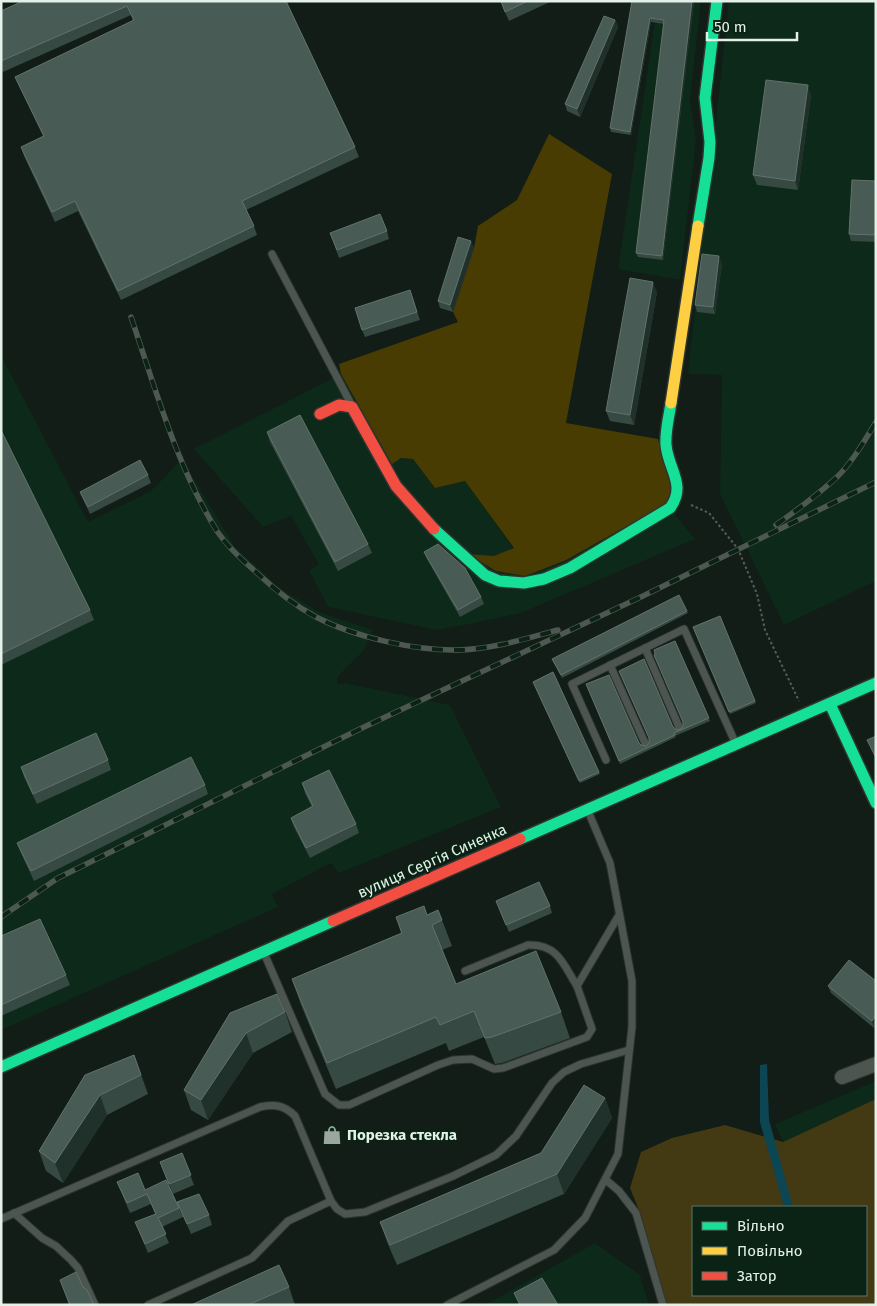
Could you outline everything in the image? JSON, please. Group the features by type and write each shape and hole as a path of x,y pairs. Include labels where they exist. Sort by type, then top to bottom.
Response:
{"street":[{"path":"320,414 339,404 352,407 396,486 430,525 485,575 499,581 524,583 544,579 570,568 670,508 678,498 679,490 668,458 666,436 710,158 705,98 717,1"},
{"name":"вулиця Сергія Синенка","path":"1,1067 876,683"},
{"path":"830,704 876,803"},
{"path":"842,1077 876,1064"}],"lane":[{"path":"272,254 352,407"},
{"path":"606,760 572,684 684,629 736,745"},
{"path":"645,648 679,727"},
{"path":"610,665 645,743"},
{"path":"447,1305 554,1250 585,1218 618,1154 632,1027 632,981 610,863 587,809"},
{"path":"577,986 619,915"},
{"path":"263,952 325,1094 339,1105 349,1105 453,1060 472,1059 494,1069 503,1068 581,1040 590,1033 592,1028 577,986 557,953 549,948 538,944 528,945 466,971"},
{"path":"1,1219 260,1107 270,1105 280,1105 288,1109 295,1116 331,1201 337,1209 345,1214 365,1212 496,1156 516,1136 552,1083 564,1072 581,1064 629,1050"},
{"path":"606,1180 619,1191 636,1213 663,1305"},
{"path":"148,1305 252,1258 288,1221 331,1201"},
{"path":"14,1213 71,1260 78,1268 95,1305"}],"path":[{"path":"678,498 709,513 738,549 757,594 765,630 805,715"}],"shaded area":[{"path":"658,1 701,1 690,99 696,140 680,280 618,269"},
{"path":"729,1 876,1 876,581 784,625 720,494 722,375 688,374"},
{"path":"549,134 612,174 566,423 658,439 672,489 666,504 566,560 525,576 496,571 468,554 494,556 514,548 465,481 435,488 413,459 401,458 392,464 341,374 339,364 458,322 453,312 474,248 478,226 517,200"},
{"path":"1,355 88,522 151,491 182,459 235,547 280,588 319,612 373,630 364,650 338,676 337,684 345,683 450,705 501,807 339,873 331,863 272,894 278,907 1,1030"},
{"path":"341,374 392,463 401,458 413,459 435,488 465,481 514,549 494,556 496,571 666,504 695,539 521,613 470,624 436,630 328,607 309,570 319,565 291,516 263,527 194,449"},
{"path":"876,1081 876,1100 783,1142 775,1124"},
{"path":"876,1099 876,1305 667,1305 637,1205 630,1188 641,1152 672,1138 725,1125 783,1142"},
{"path":"595,1243 640,1275 649,1305 485,1305"}],"water":[{"path":"767,1064 769,1120 793,1206 784,1206 760,1122 760,1065"}],"building":[{"path":"23,1 286,1 355,147 242,201 254,226 118,291 75,201 52,212 21,147 44,136 15,77 134,20 127,6 1,61 1,11"},
{"path":"501,1 528,1 505,12"},
{"path":"632,1 692,1 662,256 636,253 664,20 650,18 630,132 610,128"},
{"path":"604,16 615,20 577,109 565,104"},
{"path":"766,80 808,85 795,181 753,175"},
{"path":"852,180 876,181 876,235 849,234"},
{"path":"380,214 387,231 337,250 330,233"},
{"path":"458,237 471,241 450,305 438,301"},
{"path":"702,254 719,256 713,307 695,305"},
{"path":"630,278 653,282 630,415 606,411"},
{"path":"410,290 417,312 362,330 355,308"},
{"path":"300,415 368,544 335,562 267,432"},
{"path":"1,430 90,610 1,654"},
{"path":"140,460 148,475 88,507 80,492"},
{"path":"438,544 465,568 481,597 458,610 424,552"},
{"path":"679,595 687,611 561,675 552,659"},
{"path":"720,616 755,701 729,712 693,627"},
{"path":"675,641 709,718 674,733 675,735 619,761 586,684 609,675 639,743 646,746 649,743 649,738 619,671 644,659 673,727 677,730 681,729 683,722 654,655 654,650"},
{"path":"553,672 599,772 579,781 533,682"},
{"path":"96,733 108,760 33,794 21,767"},
{"path":"876,736 876,758 867,740"},
{"path":"191,757 205,785 31,871 17,843"},
{"path":"329,770 356,824 306,848 291,818 313,806 302,783"},
{"path":"539,882 550,906 506,925 496,901"},
{"path":"424,906 427,915 438,910 442,920 432,925 456,984 536,951 561,1012 485,1038 474,1011 440,1025 436,1017 327,1063 292,979 402,933 396,917"},
{"path":"40,919 66,975 1,1005 1,936"},
{"path":"849,960 876,981 876,1015 872,1021 828,986"},
{"path":"277,994 285,1012 246,1033 201,1100 184,1090 230,1013"},
{"path":"134,1055 141,1075 100,1095 55,1163 39,1151 85,1075"},
{"path":"584,1085 605,1098 557,1174 390,1245 380,1222 541,1153"},
{"path":"182,1153 191,1175 169,1184 160,1162"},
{"path":"138,1173 145,1190 166,1180 179,1208 158,1218 166,1234 145,1244 135,1222 156,1214 147,1194 127,1203 117,1182"},
{"path":"199,1194 209,1215 187,1224 177,1202"},
{"path":"279,1265 289,1287 248,1305 191,1305"},
{"path":"76,1272 94,1305 70,1305 60,1280"},
{"path":"542,1278 558,1305 520,1305 514,1293"}],"railway":[{"path":"131,317 178,454 217,531 245,563 292,602 316,617 348,631 405,645 442,650 484,648 558,630"},
{"path":"776,525 838,476 854,457 876,422"},
{"path":"1,917 58,878 362,728 643,596 876,482"}],"traffic: fast":[{"path":"698,226 709,158 710,142 705,98 717,1"},
{"path":"434,529 485,575 499,581 524,583 544,579 570,568 670,508 675,500 677,484 666,445 671,403"},
{"path":"520,839 876,683"},
{"path":"830,704 876,803"},
{"path":"1,1067 333,921"}],"traffic: slow":[{"path":"671,403 698,226"}],"traffic: jam":[{"path":"320,414 339,405 352,407 396,486 434,529"},
{"path":"333,921 520,839"}],"place":[{"name":"Порезка стекла","path":"332,1135"}]}
